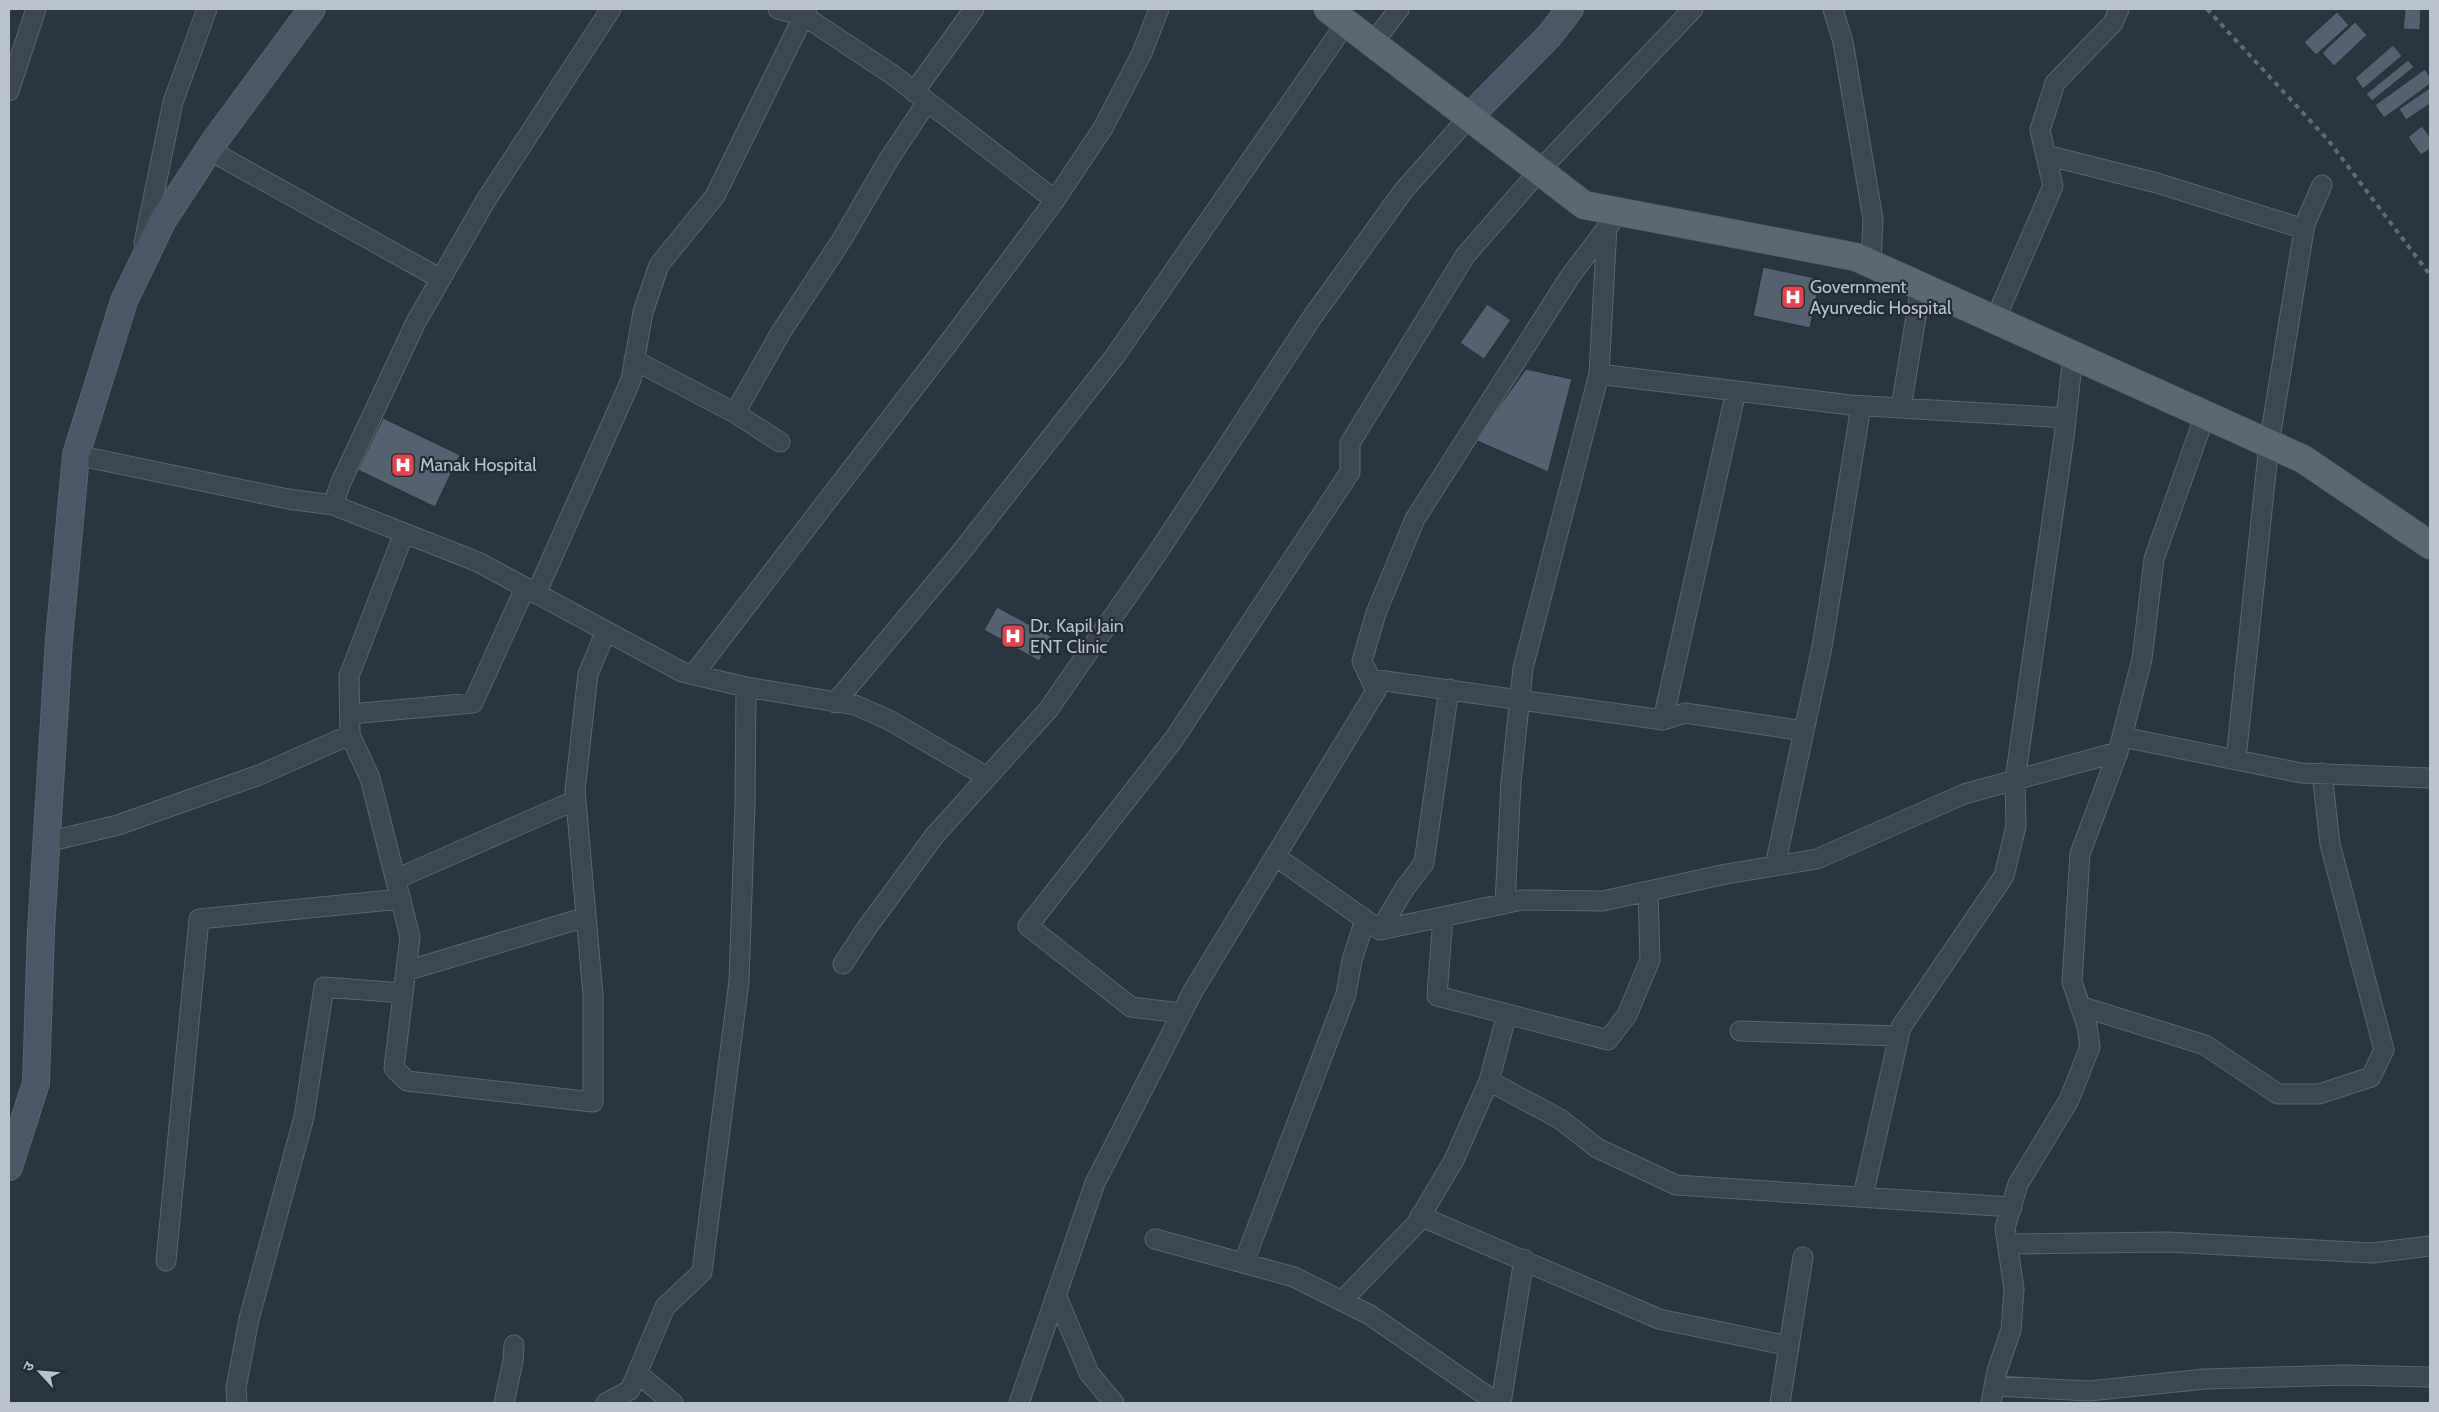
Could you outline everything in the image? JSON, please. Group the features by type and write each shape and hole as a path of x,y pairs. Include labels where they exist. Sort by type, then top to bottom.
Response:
{"main road":[{"path":"1337,16 1584,205 1613,220 1856,257 2303,459 2430,545"}],"street":[{"path":"9,91 36,9"},
{"path":"138,271 173,102 207,9"},
{"path":"9,1167 36,1083 47,842 59,640 76,455 124,300 163,220 208,150 312,9"},
{"path":"333,505 341,482 416,322 486,200 611,9"},
{"path":"778,9 806,12 1055,200"},
{"path":"735,413 781,332 843,238 889,159 921,97 974,9"},
{"path":"694,674 935,361 1055,200 1103,128 1142,53 1159,9"},
{"path":"1373,43 1399,9"},
{"path":"843,964 866,929 935,835 1048,710 1158,552 1313,316 1404,190 1469,117 1549,36 1570,9"},
{"path":"1181,1013 1131,1007 1028,926 1174,739 1350,472 1350,443 1465,256 1539,171 1694,9"},
{"path":"1833,9 1843,42 1873,219 1872,264"},
{"path":"1995,320 2053,186 2040,130 2055,84 2112,23 2119,9"},
{"path":"350,714 473,703 530,591 631,380 643,312 659,265 715,196 806,12"},
{"path":"835,703 958,556 1115,356 1337,16"},
{"path":"208,150 441,279"},
{"path":"2046,155 2157,183 2304,229"},
{"path":"2236,759 2269,444 2304,229 2322,185"},
{"path":"1506,904 1511,782 1523,668 1599,374 1613,220"},
{"path":"1019,1403 1095,1183 1193,991 1376,691 1362,661 1376,613 1415,518 1571,275 1613,220"},
{"path":"1901,408 1921,286"},
{"path":"1863,1196 1901,1027 2004,876 2016,826 2015,780 2066,418 2073,355"},
{"path":"634,360 735,413 780,442"},
{"path":"1599,374 1861,406 2066,418"},
{"path":"1662,720 1736,391"},
{"path":"1775,866 1822,647 1861,406"},
{"path":"2205,415 2154,559 2142,659 2120,744 2080,854 2072,982 2087,1026 2090,1047 2068,1100 2018,1184 2005,1228 2014,1289 2011,1330 1997,1371 1993,1395 2089,1391 2205,1379 2344,1375 2430,1377"},
{"path":"76,455 278,497 333,505 478,562 682,672 746,687 855,705 889,720 987,777"},
{"path":"404,533 349,676 350,735 370,778 410,937 394,1068 407,1081 593,1102 593,995 575,790 588,674 606,631"},
{"path":"1370,679 1662,720 1685,713 1804,731"},
{"path":"606,1403 630,1390 665,1307 702,1272 739,981 745,806 746,687"},
{"path":"1244,1262 1346,994 1352,960 1373,925 1424,863 1449,689"},
{"path":"47,842 118,825 259,775 350,735"},
{"path":"1275,856 1373,925 1443,917 1522,900 1603,901 1726,874 1817,859 1964,794 2015,780 2120,744 2236,759 2300,772 2430,778"},
{"path":"2080,1006 2205,1045 2278,1094 2319,1094 2371,1077 2384,1050 2330,844 2322,773"},
{"path":"396,880 576,800"},
{"path":"1443,917 1438,996 1608,1040 1627,1015 1650,960 1648,891"},
{"path":"166,1261 199,919 401,899"},
{"path":"406,971 586,917"},
{"path":"237,1403 236,1388 249,1319 304,1117 324,986 403,992"},
{"path":"1342,1301 1416,1224 1454,1160 1489,1081 1507,1014"},
{"path":"1740,1031 1898,1036"},
{"path":"1489,1081 1560,1119 1597,1148 1676,1185 2012,1207"},
{"path":"1420,1216 1659,1319 1789,1346"},
{"path":"1155,1239 1294,1277 1370,1315 1497,1403"},
{"path":"2008,1244 2168,1242 2372,1252 2430,1246"},
{"path":"1780,1403 1803,1258"},
{"path":"1501,1403 1524,1260"},
{"path":"1056,1295 1089,1373 1114,1403"},
{"path":"504,1403 513,1361 514,1344"},
{"path":"637,1373 673,1403"}],"building":[{"path":"2405,9 2421,9 2420,30 2403,29"},
{"path":"2337,12 2349,25 2316,55 2304,42"},
{"path":"2355,22 2367,35 2334,66 2322,53"},
{"path":"2393,45 2402,56 2363,89 2355,78"},
{"path":"2408,60 2414,67 2372,101 2366,94"},
{"path":"2425,69 2430,77 2430,84 2384,118 2375,105"},
{"path":"2430,88 2430,104 2406,120 2399,109"},
{"path":"2422,126 2430,137 2430,149 2421,155 2408,137"},
{"path":"1763,267 1820,279 1810,328 1753,316"},
{"path":"1487,304 1511,320 1484,359 1460,343"},
{"path":"1526,369 1572,379 1548,472 1475,440"},
{"path":"383,418 460,455 435,507 358,470"},
{"path":"997,607 1052,637 1039,661 984,630"}],"railway":[{"path":"2207,9 2328,140 2430,275"}],"place":[{"name":"Government Ayurvedic Hospital","path":"1793,297"},
{"name":"Manak Hospital","path":"403,465"},
{"name":"Dr. Kapil Jain ENT Clinic","path":"1013,636"}]}
